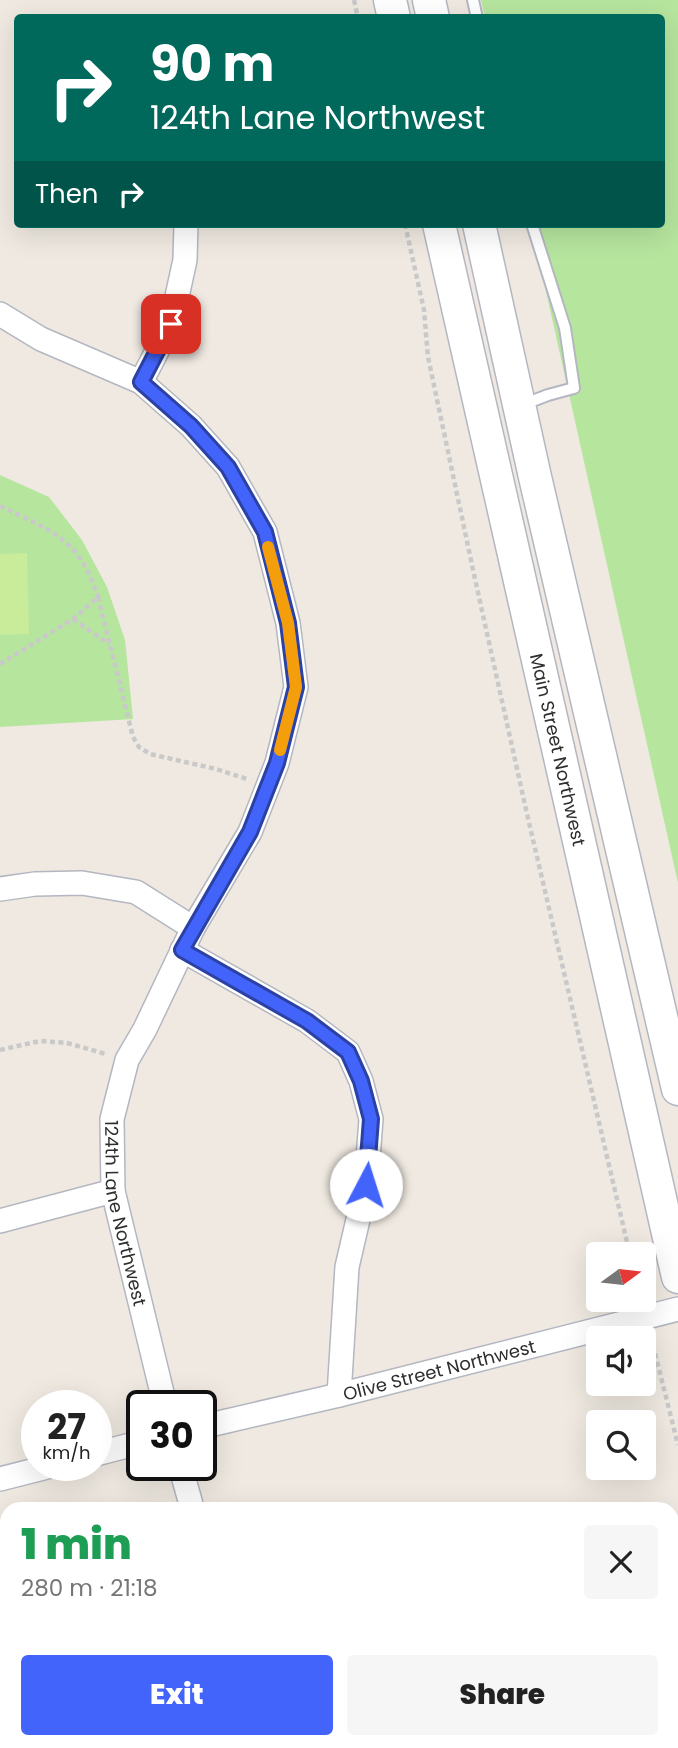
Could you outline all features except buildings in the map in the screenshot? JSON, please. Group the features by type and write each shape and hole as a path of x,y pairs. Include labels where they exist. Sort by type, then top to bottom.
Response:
{"main road":[{"name":"Main Street Northwest","path":"440,228 678,1277"},
{"path":"480,228 678,1090"}],"street":[{"path":"141,382 171,324 185,260 186,228"},
{"name":"124th Lane Northwest","path":"0,314 41,339 141,382 191,426 228,467 265,532 288,623 296,687 277,763 250,832 193,928 145,1029 127,1060 112,1119 113,1191 161,1390"},
{"path":"0,889 82,883 136,892 193,928"},
{"path":"182,950 307,1021 348,1052 361,1081 371,1119 366,1185 346,1267 339,1395"},
{"path":"0,1221 113,1191"},
{"name":"Olive Street Northwest","path":"217,1423 678,1309"},
{"path":"0,1479 21,1474"},
{"path":"184,1481 190,1502"}],"lane":[{"path":"520,406 574,388 565,328 533,228"}],"path":[{"path":"405,228 424,310 428,357 475,579 627,1242"},
{"path":"0,506 65,539 81,558 98,597 133,737 139,747 150,754 216,769 268,786"},
{"path":"0,664 73,619 98,597"},
{"path":"73,619 109,644"},
{"path":"0,1050 40,1041 67,1042 127,1060"},
{"path":"656,1357 678,1445"}],"green space":[{"path":"481,0 678,0 678,883 532,228 665,228 665,14 484,14"},
{"path":"0,475 49,497 82,540 107,587 125,640 133,719 0,727"},
{"path":"27,553 29,634 0,635 0,554"}],"slow traffic":[{"path":"268,547 288,623 296,687 280,750"}],"route":[{"path":"171,324 141,382 191,426 228,467 265,532 288,623 296,687 277,763 250,832 182,950 307,1021 348,1052 361,1081 371,1119 366,1185"}]}
